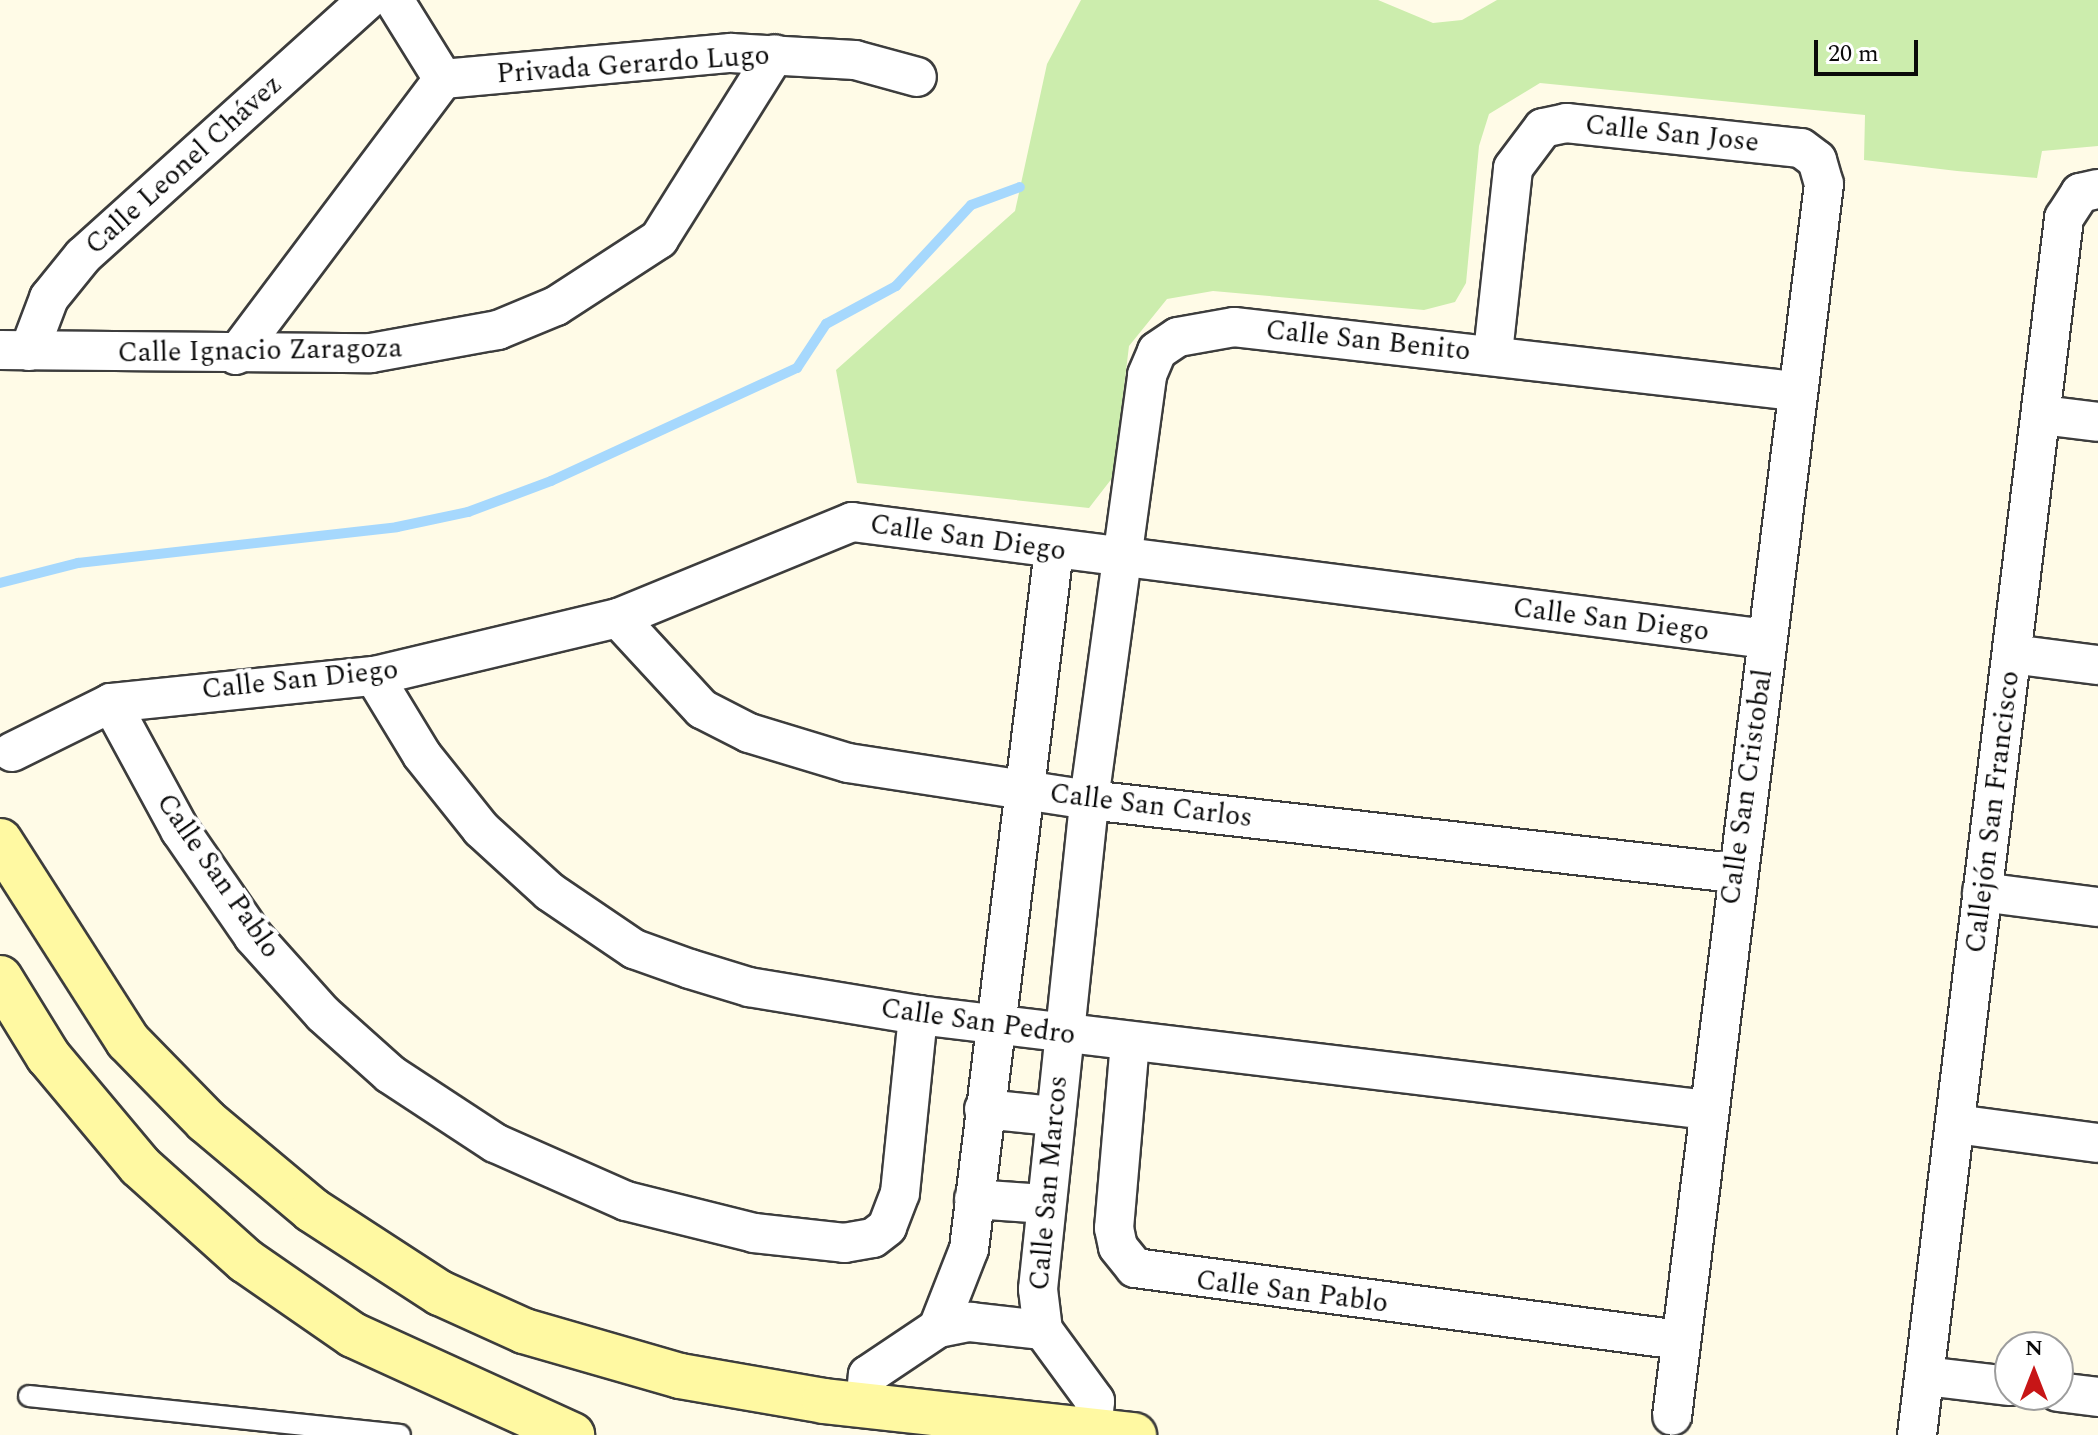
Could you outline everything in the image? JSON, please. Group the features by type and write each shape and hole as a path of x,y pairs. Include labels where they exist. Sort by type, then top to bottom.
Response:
{"main road":[{"path":"0,841 128,1041 206,1121 325,1219 440,1293 524,1331 680,1376 863,1421 1106,1433"},
{"path":"0,978 48,1056 140,1166 246,1261 353,1335 572,1435"}],"street":[{"name":"Calle Leonel Chávez","path":"14,350 49,298 83,256 367,0"},
{"path":"236,355 443,79 394,0"},
{"name":"Calle Ignacio Zaragoza","path":"14,350 236,355 416,349 498,330 556,306 659,239 775,54"},
{"name":"Privada Gerardo Lugo","path":"443,79 775,54 855,60 917,77"},
{"name":"Calle San Jose","path":"1493,353 1513,168 1528,140 1566,123 1801,148 1817,160"},
{"name":"Calle San Cristobal","path":"1672,1416 1734,873 1824,184 1817,160"},
{"name":"Callejón San Francisco","path":"1917,1435 2064,218 2089,191"},
{"name":"Calle San Benito","path":"1122,559 1147,375 1168,342 1234,327 1493,353 1795,391"},
{"path":"2042,415 2098,422"},
{"name":"Calle San Diego","path":"12,752 111,703 374,676 618,618 852,522 1122,559 1766,639"},
{"name":"Calle San Marcos","path":"938,1328 963,1279 1021,789 1054,550"},
{"name":"Calle San Marcos","path":"1106,1433 1095,1401 1043,1330 1038,1289 1053,1116 1089,800 1122,559"},
{"name":"Calle San Carlos","path":"618,618 670,682 749,733 848,763 1089,800 1734,873"},
{"path":"2012,654 2098,665"},
{"name":"Calle San Pedro","path":"374,676 481,829 550,892 634,949 749,987 918,1015 1708,1110"},
{"name":"Calle San Pablo","path":"111,703 180,830 253,936 323,1014 390,1074 495,1143 626,1201 754,1233 844,1243 873,1238 887,1227 900,1193 918,1015"},
{"path":"1982,892 2098,907"},
{"name":"Calle San Pablo","path":"1130,1042 1114,1228 1118,1247 1135,1268 1680,1340"},
{"path":"984,1109 1053,1116"},
{"path":"1956,1124 2098,1143"},
{"path":"974,1199 1046,1204"},
{"name":"Calle San Marcos","path":"863,1421 868,1375 938,1328 995,1322 1043,1330"},
{"path":"1925,1376 1994,1384"},
{"path":"2074,1394 2098,1397"}],"lane":[{"path":"29,1396 400,1435"}],"green space":[{"path":"1081,0 1378,0 1433,23 1462,20 1497,0 2098,0 2098,146 2042,151 2037,178 1957,171 1864,160 1865,115 1540,83 1489,114 1479,146 1466,283 1455,302 1424,310 1213,291 1167,299 1129,346 1113,477 1089,508 857,483 836,370 1015,211 1047,64"}],"waterway":[{"path":"0,583 78,563 397,527 468,512 551,481 797,368 826,324 896,286 971,205 1020,187"}]}
